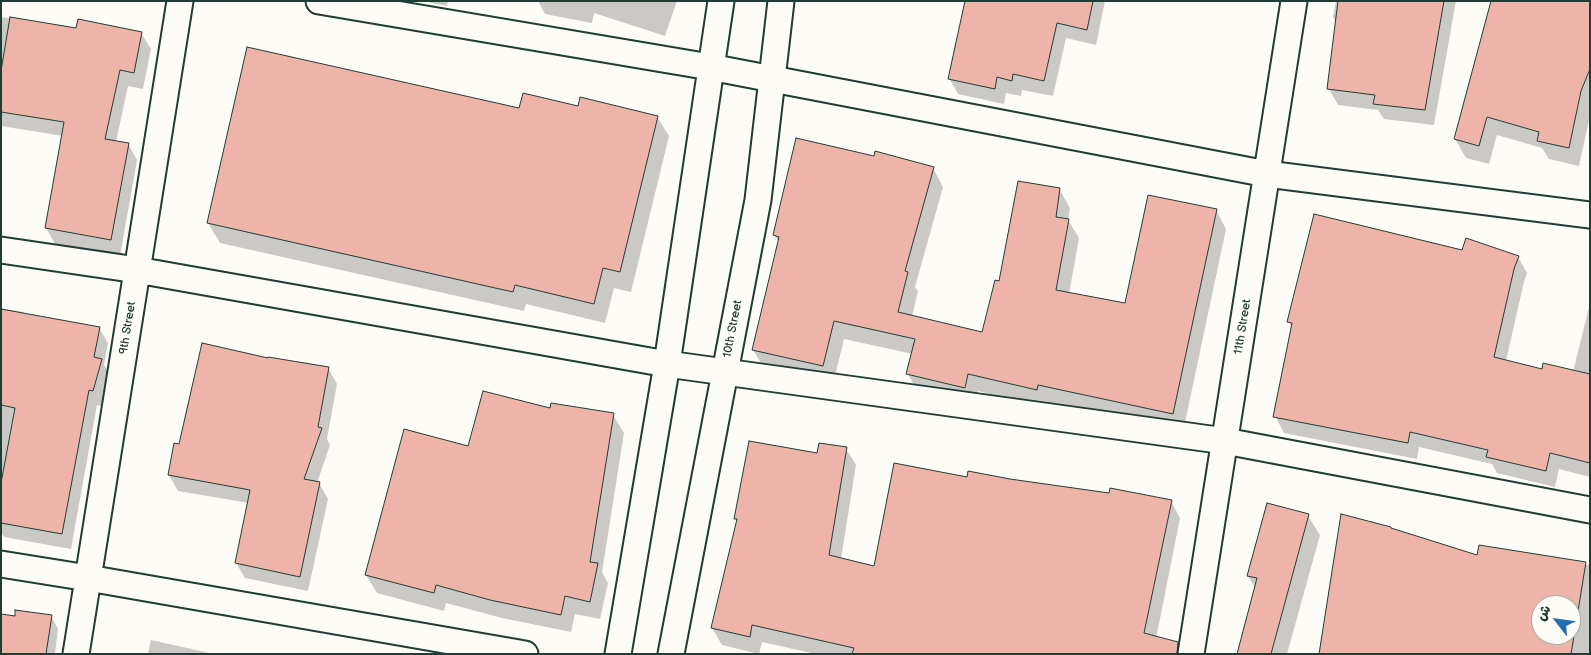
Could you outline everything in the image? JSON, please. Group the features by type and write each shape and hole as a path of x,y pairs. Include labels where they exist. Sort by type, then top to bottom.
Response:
{"street":[{"name":"9th Street","path":"76,654 180,1"},
{"path":"318,1 710,67 1267,174 1590,215"},
{"path":"618,654 667,364 720,1"},
{"name":"10th Street","path":"671,654 758,200 781,1"},
{"name":"11th Street","path":"1191,654 1294,1"},
{"path":"1,250 137,270 667,364 1225,441 1590,510"},
{"path":"1,564 525,654"}],"building":[{"path":"965,1 1093,1 1087,30 1057,23 1044,81 1013,74 1012,81 997,77 995,89 948,79"},
{"path":"1338,1 1444,1 1425,110 1373,104 1375,95 1327,89"},
{"path":"1491,1 1590,1 1590,69 1581,91 1569,148 1537,141 1539,132 1487,117 1479,146 1454,139"},
{"path":"10,17 76,28 78,19 142,32 134,73 120,70 105,139 129,143 111,240 45,228 64,122 1,112 1,71"},
{"path":"247,47 519,108 523,93 578,106 580,97 658,116 620,272 603,268 594,304 515,285 513,292 207,223"},
{"path":"796,138 874,156 875,151 934,167 905,271 908,272 898,312 982,332 995,280 999,281 1018,181 1060,188 1056,217 1069,219 1056,290 1125,303 1148,195 1217,209 1173,414 1038,385 1037,390 968,374 965,388 906,374 915,339 834,321 823,366 752,350 779,237 773,235"},
{"path":"1314,214 1462,250 1466,238 1519,256 1514,269 1494,357 1542,369 1543,363 1590,374 1590,463 1550,453 1546,471 1486,457 1488,450 1410,432 1408,443 1273,417 1292,323 1287,322"},
{"path":"1,309 100,327 94,357 102,359 93,391 89,390 62,534 1,523 1,483 15,408 1,405"},
{"path":"202,343 268,358 329,367 318,427 322,428 304,479 320,482 300,577 235,563 250,490 168,475 174,443 179,444"},
{"path":"483,391 550,408 551,403 614,413 590,562 598,563 590,602 565,596 561,615 490,600 436,585 434,593 365,575 404,429 468,446"},
{"path":"749,441 817,453 819,443 847,447 829,555 874,566 894,463 967,477 968,471 1109,493 1110,488 1172,500 1144,633 1178,642 1177,654 852,654 854,648 752,625 750,637 711,628 737,519 734,519"},
{"path":"1267,503 1309,514 1271,654 1237,654 1257,578 1247,576"},
{"path":"1341,514 1391,527 1477,555 1479,545 1586,562 1581,595 1531,595 1531,645 1572,645 1571,654 1319,654"},
{"path":"15,610 52,615 46,654 1,654 1,614 15,616"}]}
